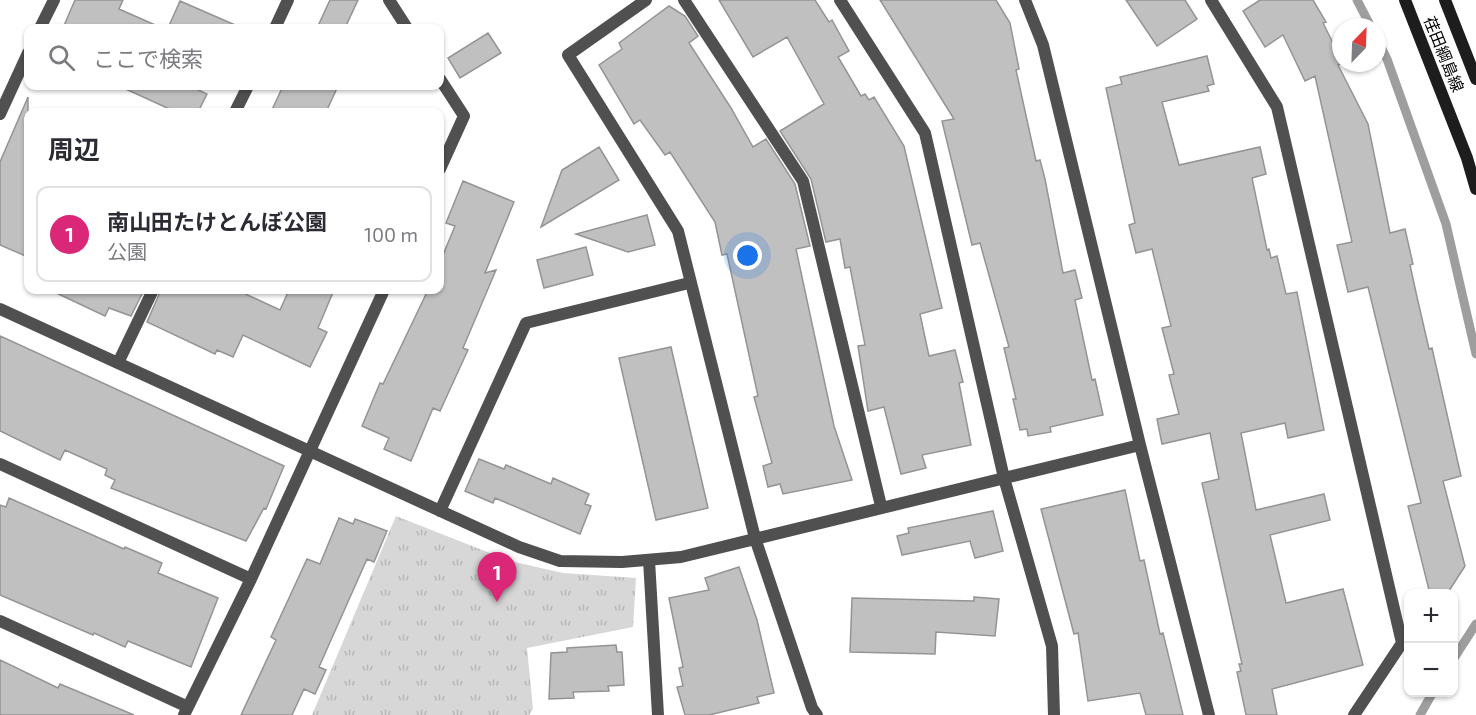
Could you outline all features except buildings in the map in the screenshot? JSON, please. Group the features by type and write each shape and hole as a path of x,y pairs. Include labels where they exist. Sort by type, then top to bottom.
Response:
{"main road":[{"name":"荏田綱島線","path":"1405,0 1467,158 1476,189"},
{"name":"荏田綱島線","path":"1445,0 1476,79"}],"street":[{"path":"42,24 54,0"},
{"path":"276,24 288,0"},
{"path":"389,0 404,24"},
{"path":"646,0 568,55 678,231 689,284 754,538 812,708 817,715"},
{"path":"684,0 803,181 881,506"},
{"path":"840,0 925,133 1004,478 1052,646 1054,715"},
{"path":"1024,0 1043,45 1140,445 1209,715"},
{"path":"1210,0 1277,107 1402,643 1354,715"},
{"path":"0,114 24,63"},
{"path":"444,85 464,116 444,160"},
{"path":"237,108 246,90"},
{"path":"440,511 526,323 689,284"},
{"path":"118,363 151,294"},
{"path":"0,621 186,711 251,579 382,294"},
{"path":"0,309 519,547 560,561 649,560 681,557 881,506 1140,445"},
{"path":"0,464 251,579"},
{"path":"649,560 658,715"}],"green space":[{"path":"396,516 510,561 563,573 636,578 633,627 527,648 533,709 529,715 312,715"}],"waterway":[{"path":"1357,0 1366,18"},
{"path":"1386,57 1446,224 1476,354"},
{"path":"1458,652 1476,624"},
{"path":"1420,715 1430,697"}],"place":[{"name":"南山田たけとんぼ公園","path":"497,602"}]}
